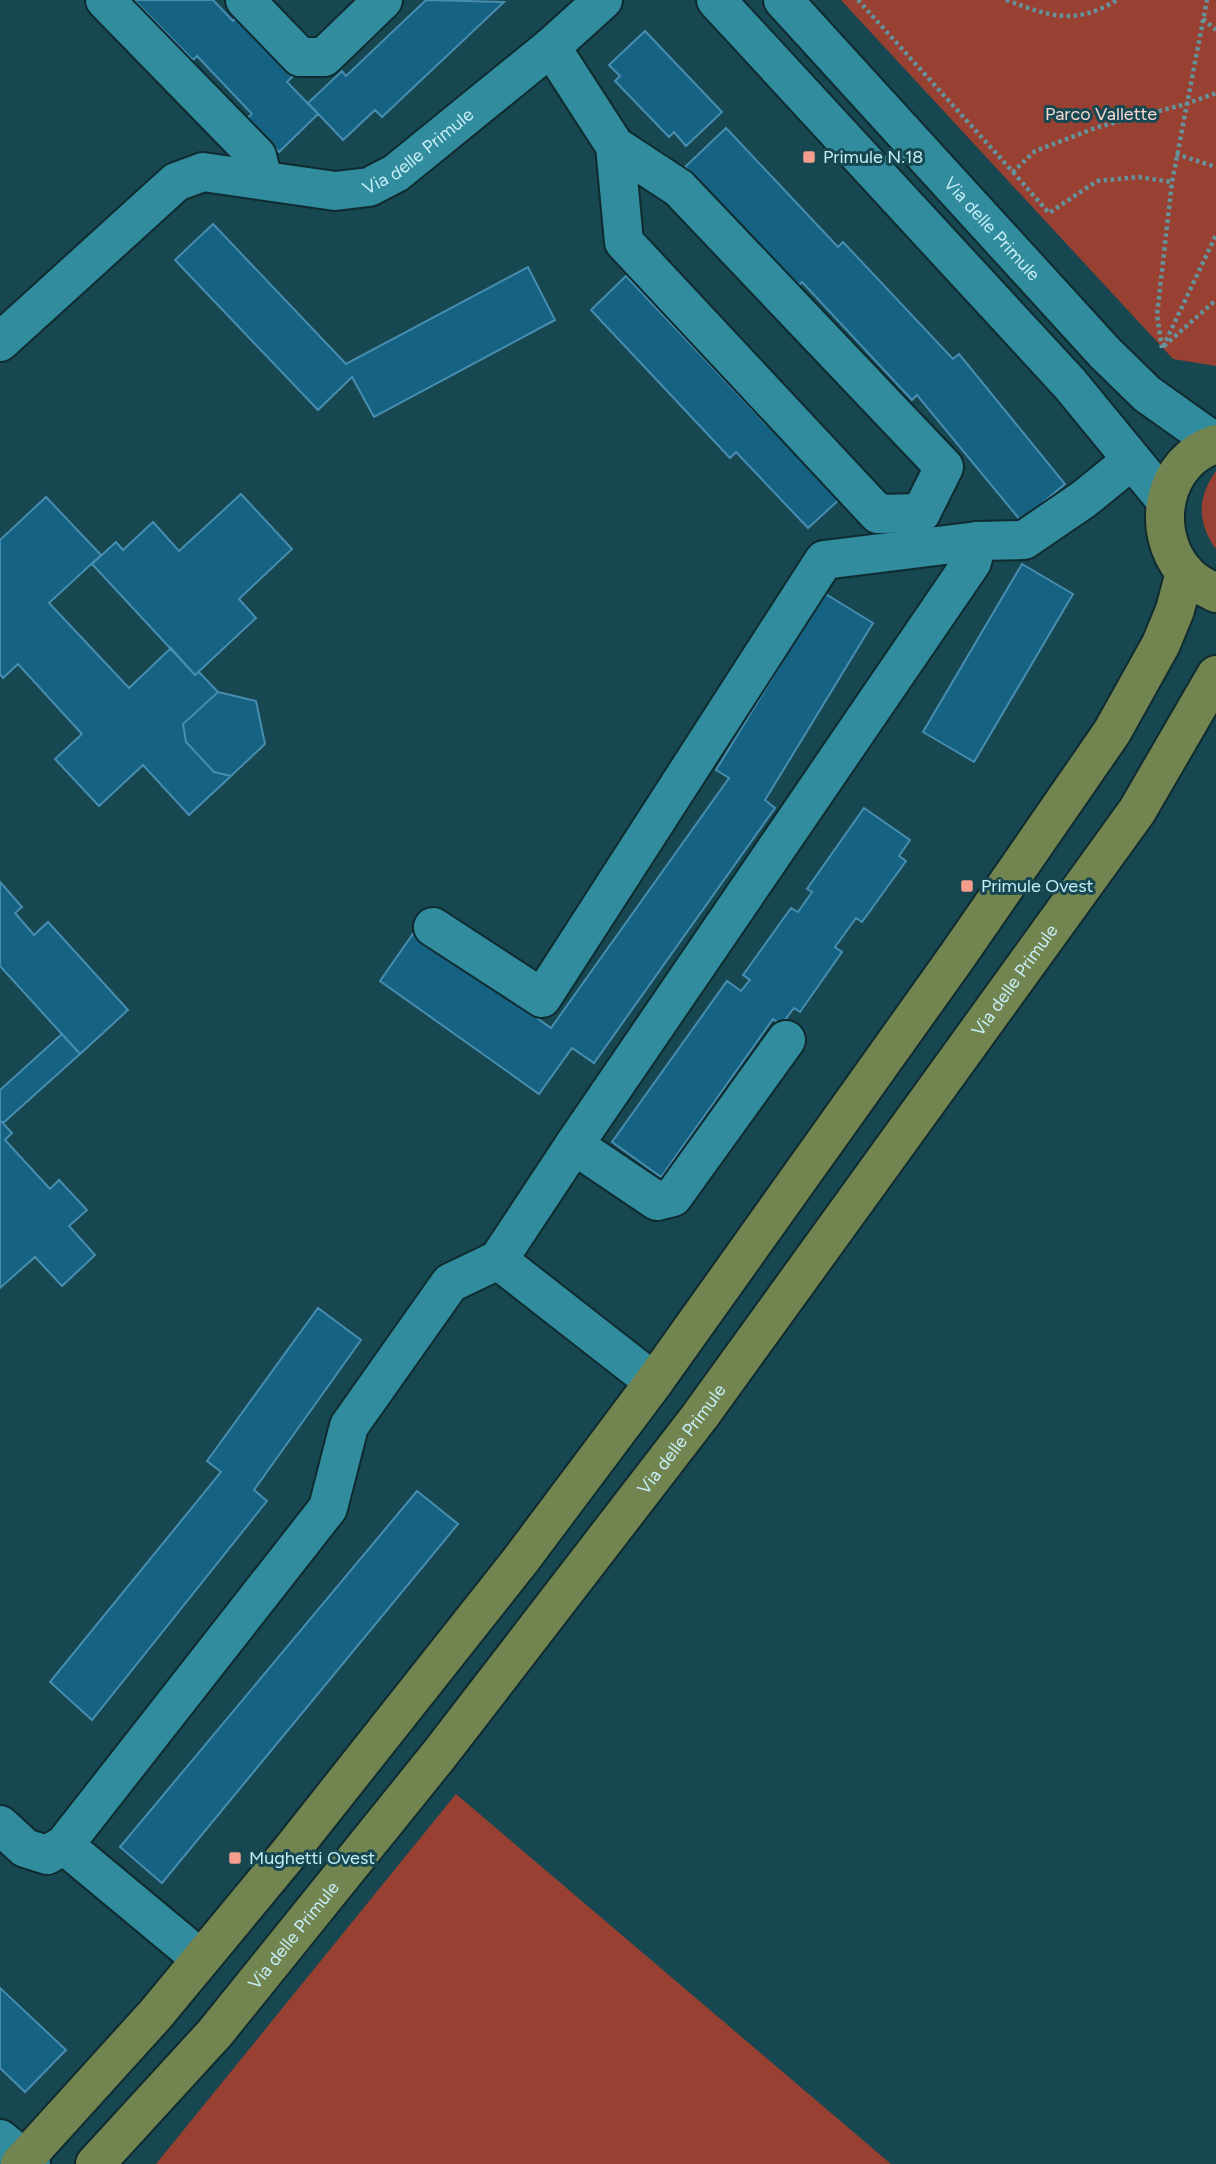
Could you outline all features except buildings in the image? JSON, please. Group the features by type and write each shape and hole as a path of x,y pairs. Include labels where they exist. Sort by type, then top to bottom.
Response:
{"main road":[{"path":"1216,444 1187,461 1171,484 1164,510 1166,537 1173,556 1195,582 1216,593"},
{"path":"19,2157 155,2015 289,1853 520,1561 654,1382 958,955 1112,732 1161,644 1175,610 1185,572"},
{"name":"Via delle Primule","path":"95,2164 231,2012 439,1755 701,1416 1137,811 1216,675"},
{"path":"654,1382 701,1416"}],"street":[{"path":"104,0 257,156 263,180"},
{"path":"245,0 300,57 324,57 383,0"},
{"name":"Via delle Primule","path":"0,342 176,183 203,172 335,191 369,187 396,173 551,47 603,0"},
{"path":"716,0 1070,384 1166,501"},
{"name":"Via delle Primule","path":"783,0 1105,353 1147,394 1216,444"},
{"path":"551,47 615,146 679,188 944,467 923,530"},
{"path":"615,146 624,242 878,514 923,530 977,541 1024,540 1084,499 1132,460"},
{"path":"433,927 542,998 824,560 923,530"},
{"path":"0,1825 25,1848 47,1855 64,1845 328,1508 349,1426 450,1283 498,1260 972,562 977,541"},
{"path":"574,1145 657,1200 673,1196 786,1040"},
{"path":"498,1260 654,1382"},
{"path":"64,1845 201,1959"}],"path":[{"path":"858,0 1049,213 1097,181 1138,177 1172,182"},
{"path":"1006,0 1052,17 1096,13 1116,0"},
{"path":"1163,348 1157,315 1172,182 1207,0"},
{"path":"1203,19 1216,30"},
{"path":"1013,172 1035,151 1098,127 1186,104 1216,93"},
{"path":"1176,154 1216,167"},
{"path":"1163,348 1216,235"},
{"path":"1163,348 1216,300"}],"green space":[{"name":"Parco Vallette","path":"841,0 1216,0 1216,366 1173,359"},
{"path":"1216,471 1216,549 1205,530 1202,510 1205,490"},
{"path":"456,1794 891,2164 156,2164"}],"place":[{"name":"Primule N.18","path":"809,157"},
{"name":"Primule Ovest","path":"967,886"},
{"name":"Mughetti Ovest","path":"235,1858"}]}
